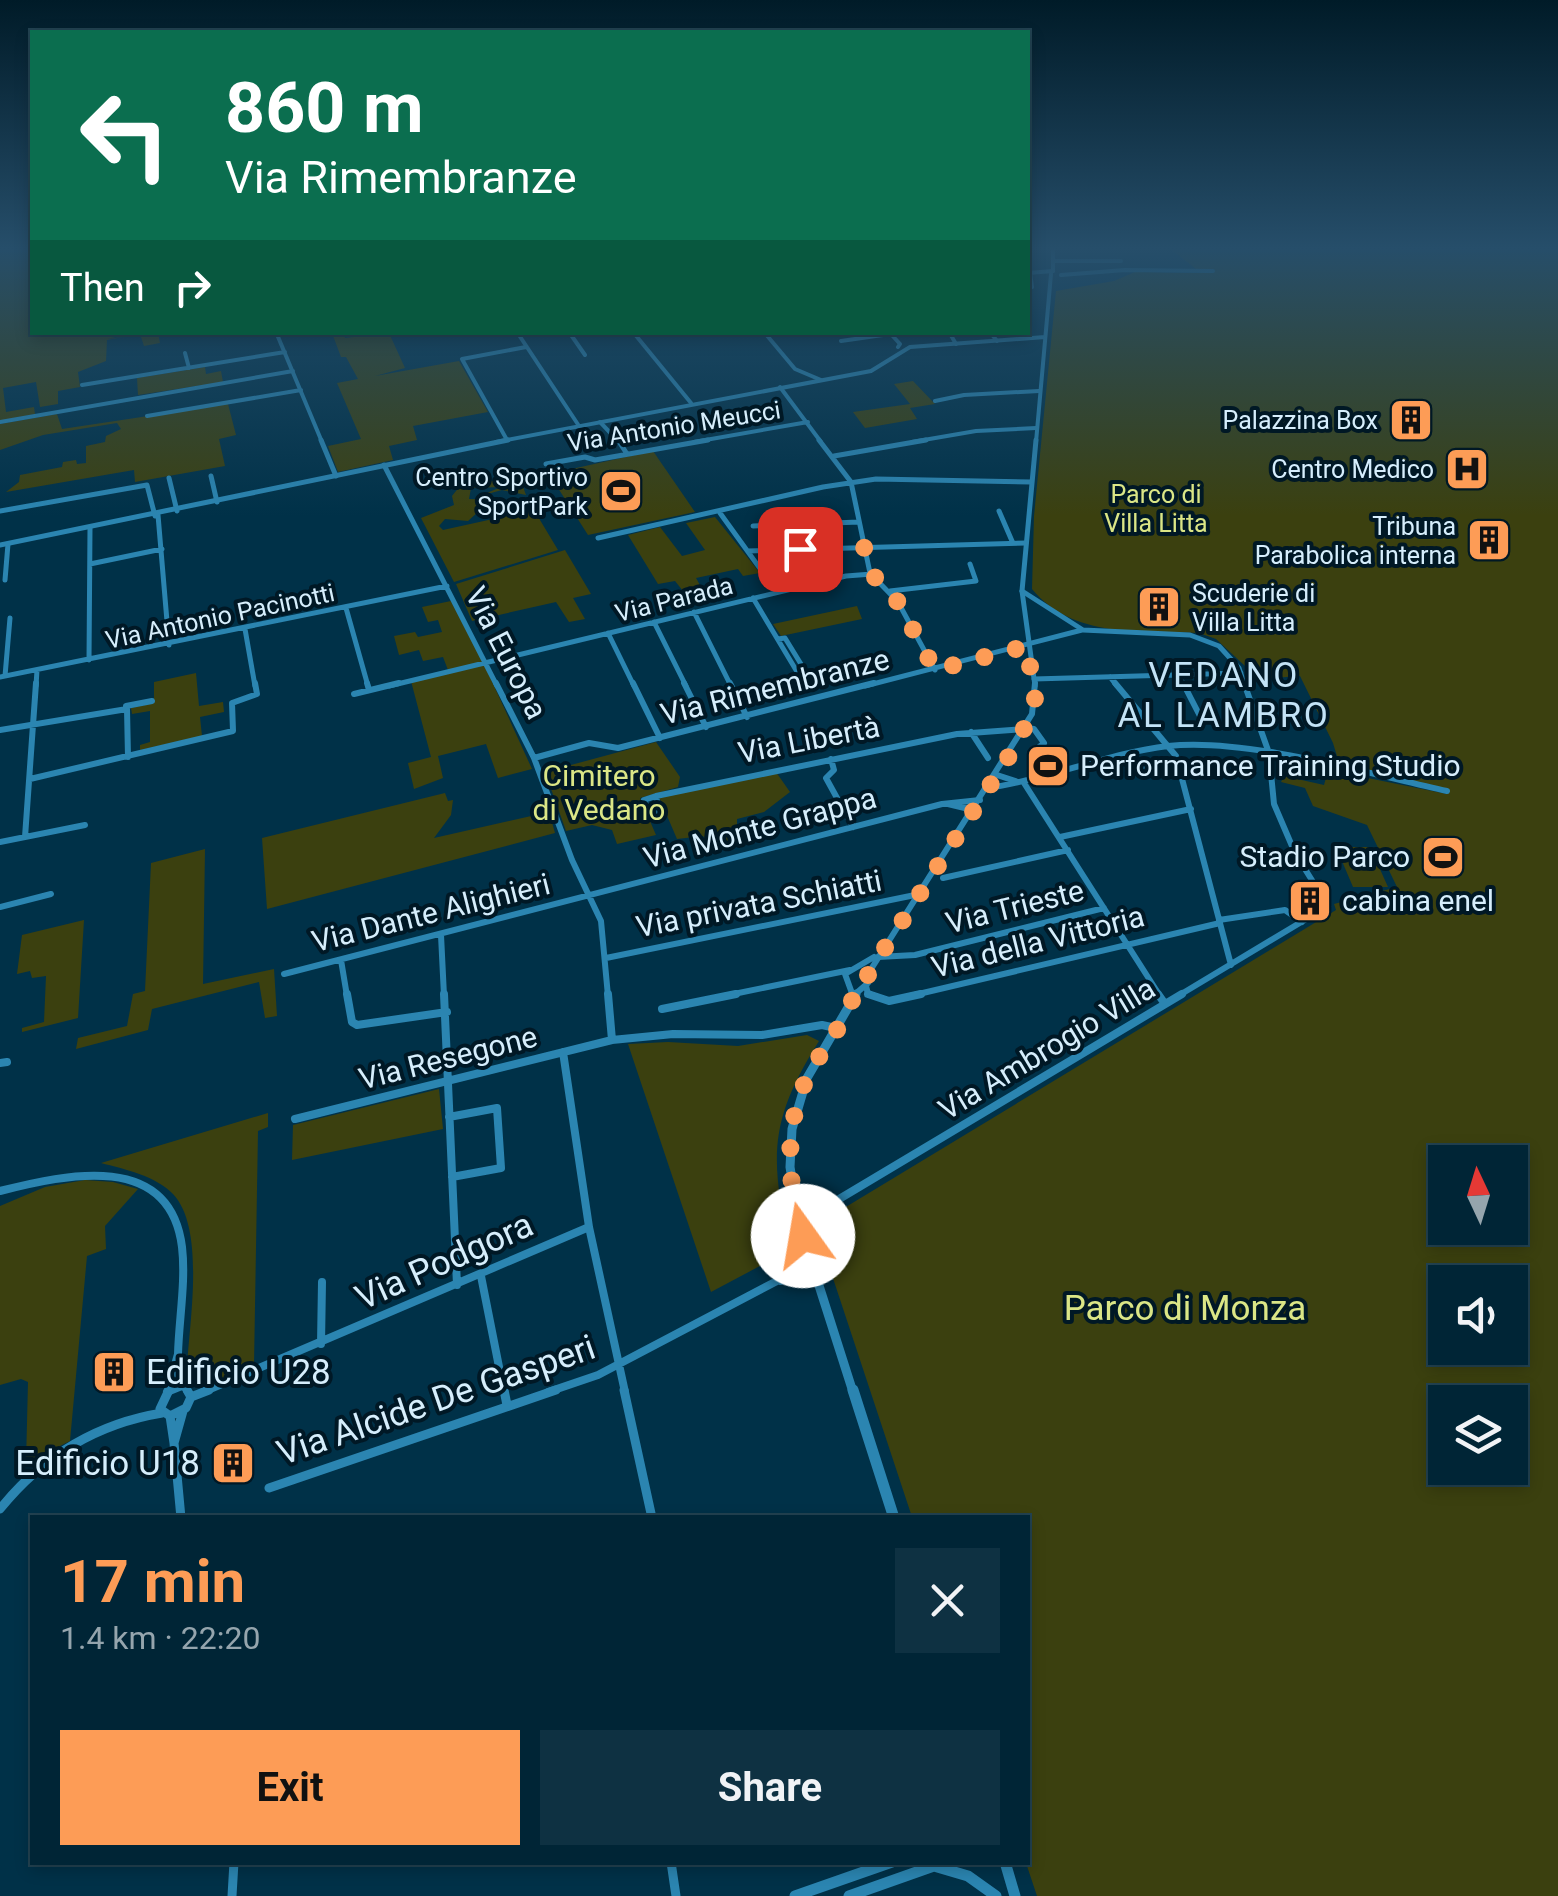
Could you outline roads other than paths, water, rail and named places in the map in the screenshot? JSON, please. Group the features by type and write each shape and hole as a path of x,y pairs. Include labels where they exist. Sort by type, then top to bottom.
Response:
{"main road":[{"path":"0,545 790,385 800,377 822,380 878,369 910,347 1034,338"},
{"path":"1023,339 1041,338"},
{"path":"893,1515 800,1223 790,1167 794,1119 807,1078 838,1029 857,989 859,971 880,954 922,894 1026,728 1035,699 1022,591 1044,338"},
{"path":"857,989 859,971"},
{"path":"795,1896 884,1865"},
{"path":"852,1895 936,1865"},
{"path":"941,1865 968,1876 996,1896"},
{"path":"1005,1865 1015,1896"}],"street":[{"path":"279,338 336,476"},
{"path":"521,338 579,426"},
{"path":"574,338 585,355"},
{"path":"638,338 691,404"},
{"path":"769,338 800,377"},
{"path":"841,341 859,338"},
{"path":"894,338 898,347"},
{"path":"953,338 956,344"},
{"path":"507,440 462,359 526,347"},
{"path":"82,385 285,352"},
{"path":"185,353 188,368"},
{"path":"0,422 293,371"},
{"path":"780,387 850,482 872,574 889,591 935,670"},
{"path":"147,416 301,390"},
{"path":"936,402 964,394 1040,391"},
{"path":"611,430 612,420"},
{"path":"600,422 611,430 627,454"},
{"name":"Via Antonio Meucci","path":"546,464 808,422"},
{"path":"834,456 927,438 1036,428"},
{"name":"Via Europa","path":"384,465 534,758 600,921 612,1040"},
{"path":"212,476 217,502"},
{"path":"598,538 850,482 901,477 1031,482"},
{"path":"169,478 177,511"},
{"path":"0,511 150,486 162,549 169,644"},
{"path":"999,511 1012,541"},
{"path":"720,513 777,592"},
{"path":"753,526 859,522"},
{"path":"89,660 90,528"},
{"path":"748,551 1026,543"},
{"path":"5,580 8,544"},
{"path":"90,564 162,549"},
{"path":"889,591 976,581 970,564"},
{"name":"Via Parada","path":"354,694 846,576 872,574"},
{"name":"Via Antonio Pacinotti","path":"2,676 447,586"},
{"path":"1022,591 1083,630"},
{"path":"753,598 796,670 804,669 785,638 778,638"},
{"path":"346,608 369,690"},
{"path":"694,612 747,717"},
{"path":"2,676 10,618"},
{"path":"654,622 706,727"},
{"path":"30,779 234,731 232,703 256,696 245,629"},
{"path":"1026,636 1050,638 1083,630 1202,637 1219,646 1241,673 1270,753"},
{"path":"608,633 660,738"},
{"name":"Via Rimembranze","path":"534,758 592,742 618,748 1050,638"},
{"path":"25,837 37,670"},
{"path":"1034,679 1241,673"},
{"path":"1179,675 1202,720"},
{"path":"1110,677 1168,746 1180,767 1230,966"},
{"path":"0,730 152,701"},
{"path":"120,708 127,709 128,757"},
{"path":"1026,728 1039,735 1044,744 1039,747"},
{"name":"Via Libertà","path":"656,796 971,732 1026,728"},
{"name":"Via Libertà","path":"991,730 1003,730 1020,739"},
{"path":"971,732 988,758"},
{"path":"989,788 1024,783 1168,746 1270,753 1446,791"},
{"name":"Via Ambrogio Villa","path":"800,1223 1230,966 1329,902 1305,870 1274,804 1270,753"},
{"path":"832,759 834,770 826,778 854,827"},
{"path":"1131,769 1154,763 1180,767"},
{"path":"997,775 1024,783 1164,1004"},
{"name":"Via Monte Grappa","path":"590,896 942,804 980,800"},
{"name":"Via Monte Grappa","path":"942,804 973,810"},
{"path":"1060,837 1191,809"},
{"path":"0,842 85,825"},
{"path":"943,878 1068,850"},
{"path":"0,907 51,894"},
{"name":"Via privata Schiatti","path":"606,958 922,894"},
{"name":"Via Dante Alighieri","path":"284,974 590,896"},
{"name":"Via Trieste","path":"880,954 915,955 1104,908"},
{"path":"1220,922 1285,910 1302,922"},
{"name":"Via della Vittoria","path":"857,989 889,1001 1220,922"},
{"path":"441,935 458,1286"},
{"path":"341,960 352,1022 358,1025 447,1012"},
{"path":"662,1009 830,972 859,971"},
{"path":"830,972 857,989"},
{"name":"Via Resegone","path":"294,1119 612,1040 673,1034 762,1036 812,1026 838,1029"},
{"path":"563,1052 588,1227 651,1515"},
{"name":"Via Podgora","path":"448,1116 497,1108 501,1168 452,1177"},
{"path":"0,1193 82,1173 123,1177 147,1187 169,1207 182,1244 178,1354 184,1384 192,1397 182,1411 174,1443"},
{"name":"Via Podgora","path":"192,1397 588,1227"},
{"name":"Via Alcide De Gasperi","path":"269,1488 598,1375 775,1282 814,1267"},
{"path":"481,1276 507,1405"},
{"name":"Via Podgora","path":"321,1344 322,1282"},
{"path":"178,1354 168,1390 159,1404 174,1443 181,1515"},
{"path":"168,1390 184,1384"},
{"path":"0,1510 35,1468 82,1440 126,1422 182,1411"},
{"path":"232,1896 234,1865"},
{"path":"671,1865 676,1896"},
{"path":"850,1877 852,1895"}],"place":[{"name":"Palazzina Box","path":"1411,420"},
{"name":"Centro Medico","path":"1467,469"},
{"name":"Centro Sportivo SportPark","path":"621,491"},
{"name":"Tribuna Parabolica interna","path":"1489,540"},
{"name":"Scuderie di Villa Litta","path":"1159,607"},
{"name":"Performance Training Studio","path":"1048,766"},
{"name":"Stadio Parco","path":"1443,857"},
{"name":"cabina enel","path":"1310,901"},
{"name":"Edificio U28","path":"114,1372"},
{"name":"Edificio U18","path":"233,1463"}],"district":[{"name":"VEDANO AL LAMBRO","path":"1224,695"}],"park label":[{"name":"Parco di Villa Litta","path":"1156,508"},
{"name":"Cimitero di Vedano","path":"599,793"},
{"name":"Parco di Monza","path":"1185,1308"}]}
